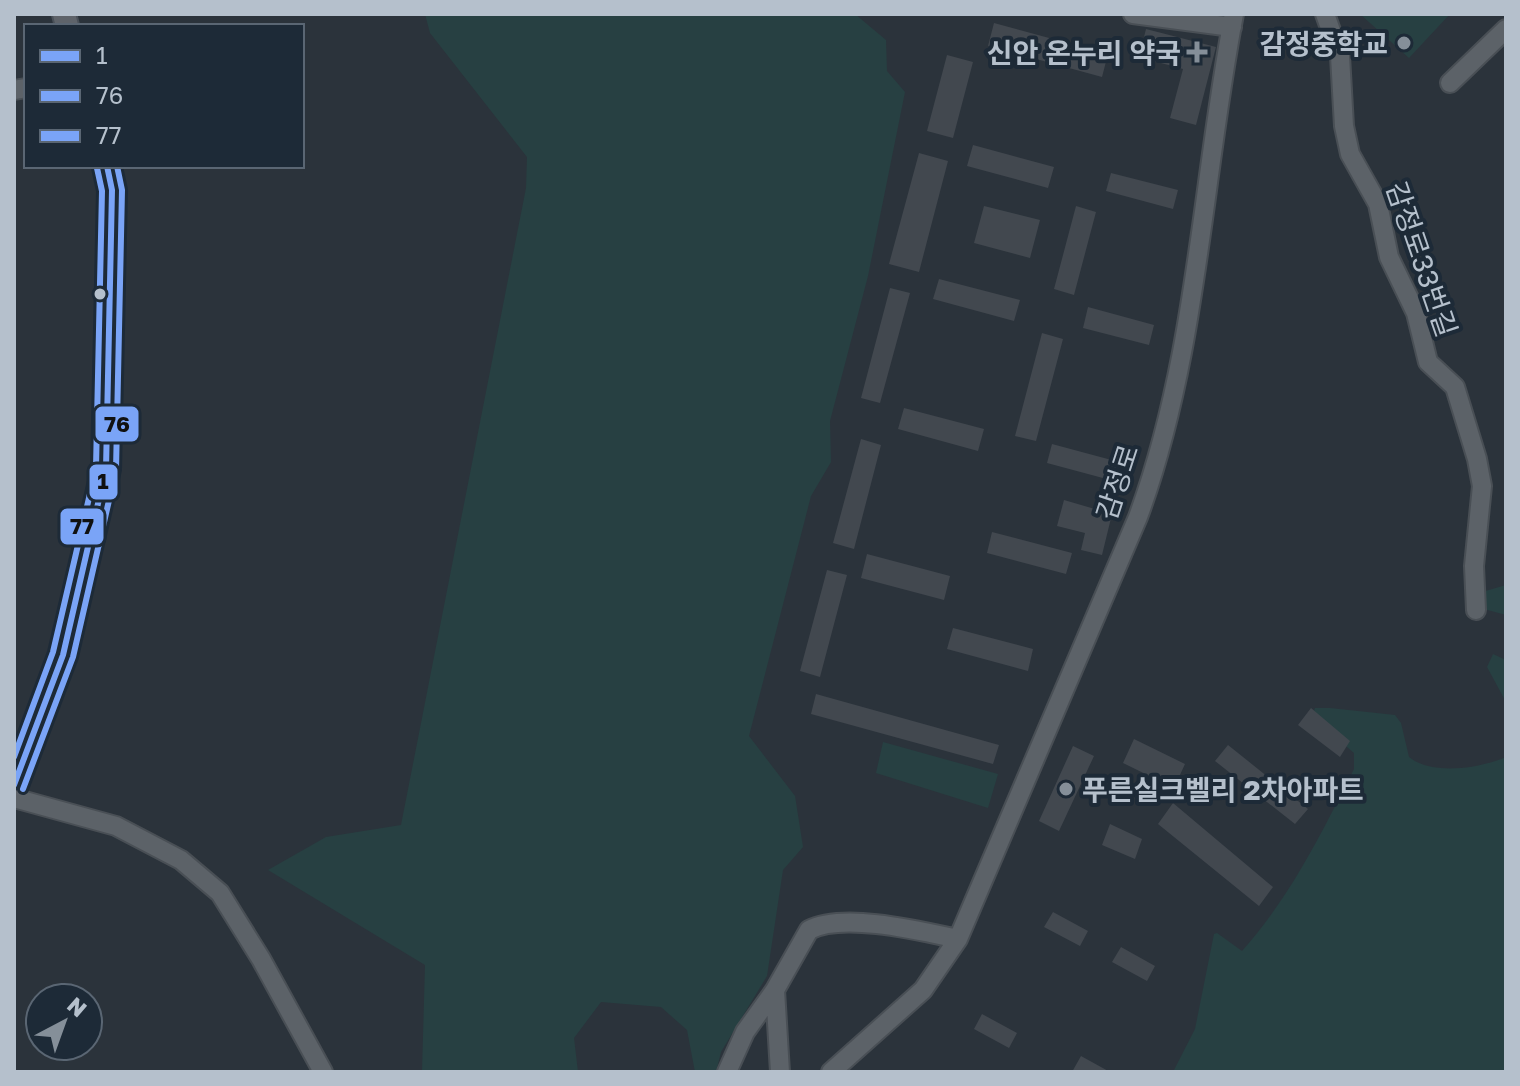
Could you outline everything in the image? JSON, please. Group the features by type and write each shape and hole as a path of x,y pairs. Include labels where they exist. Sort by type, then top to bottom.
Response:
{"main road":[{"path":"14,785 63,655 106,469 112,190 107,168"}],"street":[{"path":"1133,14 1233,21"},
{"name":"감정로33번길","path":"1325,14 1340,56 1344,126 1350,154 1378,204 1389,257 1416,313 1428,362 1455,387 1477,459 1482,486 1474,566 1476,610"},
{"name":"감정로","path":"831,1072 923,990 958,939 1151,478 1187,321 1233,21"},
{"path":"1450,83 1506,29"},
{"path":"14,798 116,826 181,860 220,893 261,959 323,1072"},
{"path":"727,1072 745,1032 775,990 801,939 809,930 826,923 912,930 958,939"},
{"path":"775,990 780,1072"}],"green space":[{"path":"425,14 855,14 886,40 887,71 905,92 868,276 830,421 831,462 811,496 749,736 795,796 803,847 783,870 767,976 721,1052 716,1072 695,1072 687,1030 661,1007 601,1002 574,1038 578,1072 422,1072 425,965 268,870 326,837 401,825 526,188 527,157 430,33"},
{"name":"감정중학교","path":"1360,14 1450,14 1409,58"},
{"path":"1506,585 1506,615 1484,609 1482,592"},
{"path":"1493,654 1506,660 1506,702 1487,667"},
{"path":"1315,708 1395,715 1401,723 1409,757 1430,767 1470,767 1506,757 1506,1072 1173,1072 1195,1029 1214,934 1217,933 1242,951 1260,930 1317,841 1354,769 1354,753 1312,717"},
{"path":"883,742 998,774 988,808 876,773"}],"building":[{"path":"994,23 1108,54 1102,77 988,46"},
{"path":"1146,29 1216,47 1196,125 1170,118 1183,69 1139,57"},
{"path":"947,55 973,62 953,138 927,131"},
{"path":"973,145 1054,167 1048,188 967,166"},
{"path":"919,153 948,161 919,272 889,264"},
{"path":"1111,173 1178,190 1173,209 1106,191"},
{"path":"984,206 1040,220 1030,258 974,243"},
{"path":"1076,206 1096,212 1074,295 1054,289"},
{"path":"939,279 1020,300 1014,321 933,299"},
{"path":"890,288 910,293 880,403 861,398"},
{"path":"1088,307 1154,325 1149,345 1083,328"},
{"path":"1042,333 1063,339 1036,441 1015,436"},
{"path":"904,408 984,429 978,451 898,429"},
{"path":"861,439 881,445 854,549 833,543"},
{"path":"1052,444 1119,462 1114,481 1047,463"},
{"path":"1064,500 1112,514 1102,555 1081,550 1085,533 1057,526"},
{"path":"992,532 1072,553 1066,574 987,553"},
{"path":"867,554 950,576 944,600 861,578"},
{"path":"827,570 847,575 820,677 800,671"},
{"path":"953,628 1033,649 1028,671 947,649"},
{"path":"816,694 999,745 993,764 811,714"},
{"path":"1311,708 1350,741 1340,757 1298,725"},
{"path":"1134,739 1185,764 1174,788 1123,763"},
{"path":"1228,745 1308,809 1295,824 1215,761"},
{"name":"푸른실크벨리 2차아파트","path":"1073,746 1094,756 1059,831 1039,821"},
{"path":"1173,803 1273,887 1259,906 1158,824"},
{"path":"1110,824 1142,839 1135,859 1102,845"},
{"path":"1053,912 1088,931 1080,946 1044,927"},
{"path":"1121,947 1155,966 1147,981 1112,962"},
{"path":"982,1014 1017,1033 1009,1048 974,1029"},
{"path":"1081,1056 1110,1072 1072,1072"}],"transit line":[{"name":"77","path":"14,757 53,652 96,468 102,191 97,168"},
{"name":"1","path":"14,785 63,655 106,469 112,190 107,168"},
{"name":"76","path":"23,789 73,657 116,470 122,190 117,168"}],"place":[{"name":"감정중학교","path":"1404,43"},
{"name":"신안 온누리 약국","path":"1197,52"},
{"name":"푸른실크벨리 2차아파트","path":"1066,789"}]}
